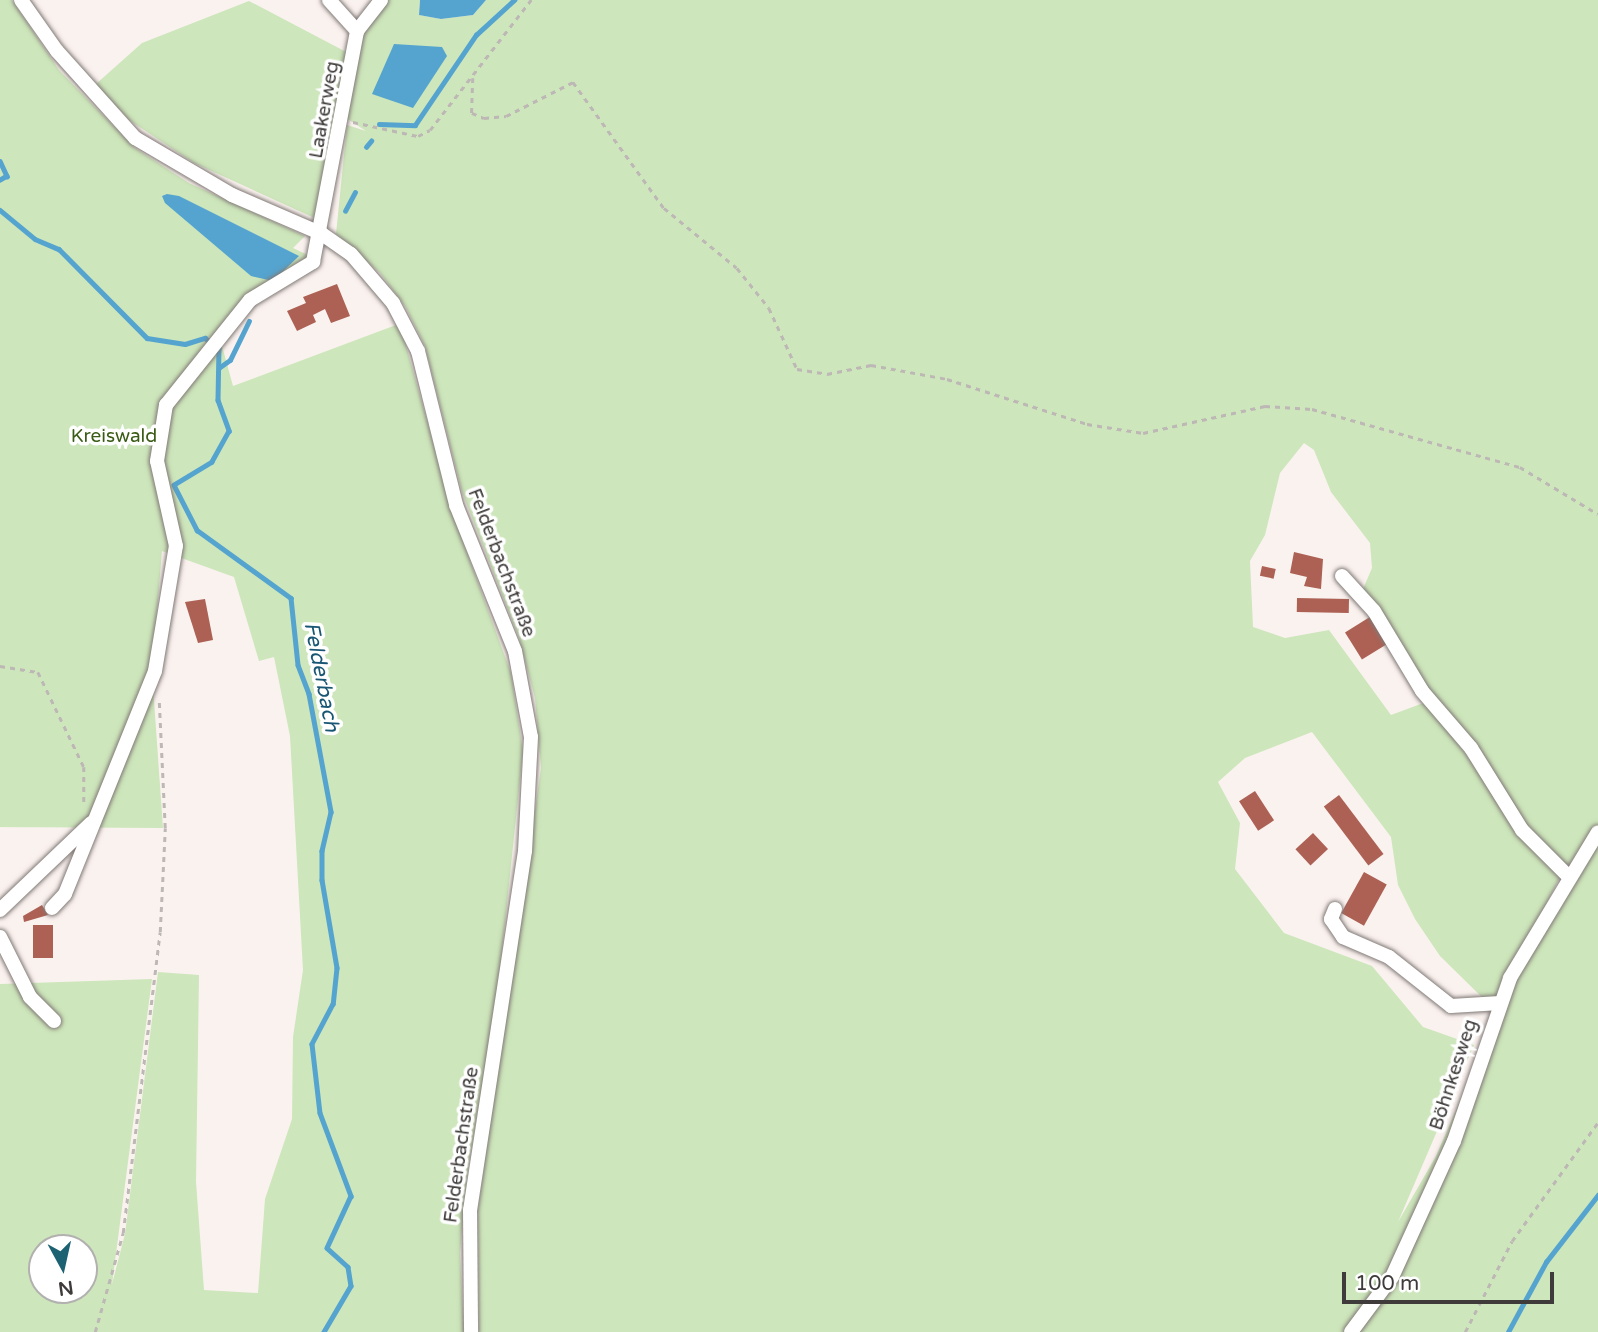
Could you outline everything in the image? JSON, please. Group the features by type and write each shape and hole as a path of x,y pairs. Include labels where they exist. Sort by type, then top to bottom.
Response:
{"street":[{"name":"Felderbachstraße","path":"21,0 57,51 135,138 232,195 322,234 375,278 408,326 456,505 515,651 529,725 532,775 525,851 470,1210 471,1332"},
{"path":"329,0 357,31"},
{"name":"Laakerweg","path":"51,908 65,894 155,671 176,546 157,461 159,429 166,405 189,370 209,353 258,293 313,262 322,234 344,120 357,31 381,0"},
{"path":"1342,576 1374,611 1422,691 1471,748 1522,830 1569,877"},
{"path":"0,910 94,820"},
{"name":"Böhnkesweg","path":"1351,1332 1392,1277 1454,1141 1500,1003 1569,877 1598,832"},
{"path":"1335,909 1331,919 1343,937 1389,957 1451,1006 1500,1003"},
{"path":"0,937 30,997 54,1021"}],"path":[{"path":"344,120 418,136 430,130 531,0"},
{"path":"473,78 472,113 484,118 506,116 573,82 664,208 737,268 769,308 797,369 827,374 884,367 947,379 1087,424 1143,433 1265,406 1312,410 1510,463 1598,514"},
{"path":"0,666 38,673 84,767 85,809 94,820"},
{"path":"95,1332 122,1233 161,919 165,828 158,695"},
{"path":"1465,1332 1512,1241 1598,1122"}],"green space":[{"name":"Kreiswald","path":"0,0 12,0 59,70 135,148 189,183 305,236 293,248 312,257 253,292 219,335 233,386 396,325 405,342 454,517 511,673 523,751 498,989 467,1175 460,1253 464,1332 0,1332 0,984 152,979 112,1284 125,1234 158,972 199,975 196,1182 204,1290 258,1293 265,1199 292,1119 293,1037 303,970 290,736 274,657 259,661 234,577 162,551 152,672 163,828 0,827"},
{"path":"387,0 420,0 419,15 441,19 473,15 486,0 1598,0 1598,829 1570,864 1562,864 1535,839 1446,718 1363,589 1372,568 1370,543 1331,492 1314,450 1304,443 1280,473 1265,535 1250,561 1253,627 1285,638 1329,630 1391,715 1426,702 1560,877 1493,1008 1440,956 1415,919 1398,885 1391,837 1312,732 1245,758 1218,782 1240,823 1235,869 1284,933 1372,966 1423,1027 1474,1045 1398,1222 1436,1156 1502,1004 1598,837 1598,1332 479,1332 478,1209 541,768 535,698 519,638 462,492 425,346 405,306 380,273 336,234 347,125 366,131 346,118 360,33"},
{"path":"249,1 350,54 321,221 194,163 129,120 96,84 142,43"}],"water":[{"path":"420,0 486,0 473,15 441,19 419,15"},
{"path":"394,44 442,47 447,56 413,108 372,94"},
{"path":"162,196 179,196 299,256 273,281 251,276 165,203"}],"building":[{"path":"337,284 350,316 331,323 325,309 313,315 316,322 297,331 287,311 306,303 303,297"},
{"path":"1294,552 1323,559 1321,589 1304,586 1307,577 1290,573"},
{"path":"1262,566 1276,569 1274,579 1260,576"},
{"path":"1297,598 1349,599 1349,613 1297,612"},
{"path":"205,599 213,640 198,643 185,602"},
{"path":"1373,615 1390,642 1362,660 1345,632"},
{"path":"1255,791 1274,820 1258,831 1239,801"},
{"path":"1339,795 1384,854 1368,866 1324,806"},
{"path":"1313,833 1328,849 1310,865 1295,849"},
{"path":"1364,872 1387,885 1364,926 1341,913"},
{"path":"42,905 48,915 24,922 23,916"},
{"path":"33,925 53,925 53,958 33,958"}],"waterway":[{"path":"379,124 415,125 476,35 514,0"},
{"path":"366,147 371,141"},
{"name":"Felderbach","path":"0,161 7,176 0,180"},
{"path":"345,211 355,192"},
{"name":"Felderbach","path":"0,210 35,239 59,249 147,338 185,344 205,338 219,348 218,400 229,431 212,462 174,485 197,530 291,598 298,665 309,694 331,812 322,851 322,880 337,968 333,1004 312,1044 320,1113 351,1196 327,1248 348,1267 351,1286 324,1332"},
{"path":"220,367 230,360 249,321"},
{"path":"1508,1332 1546,1262 1598,1195"}]}
